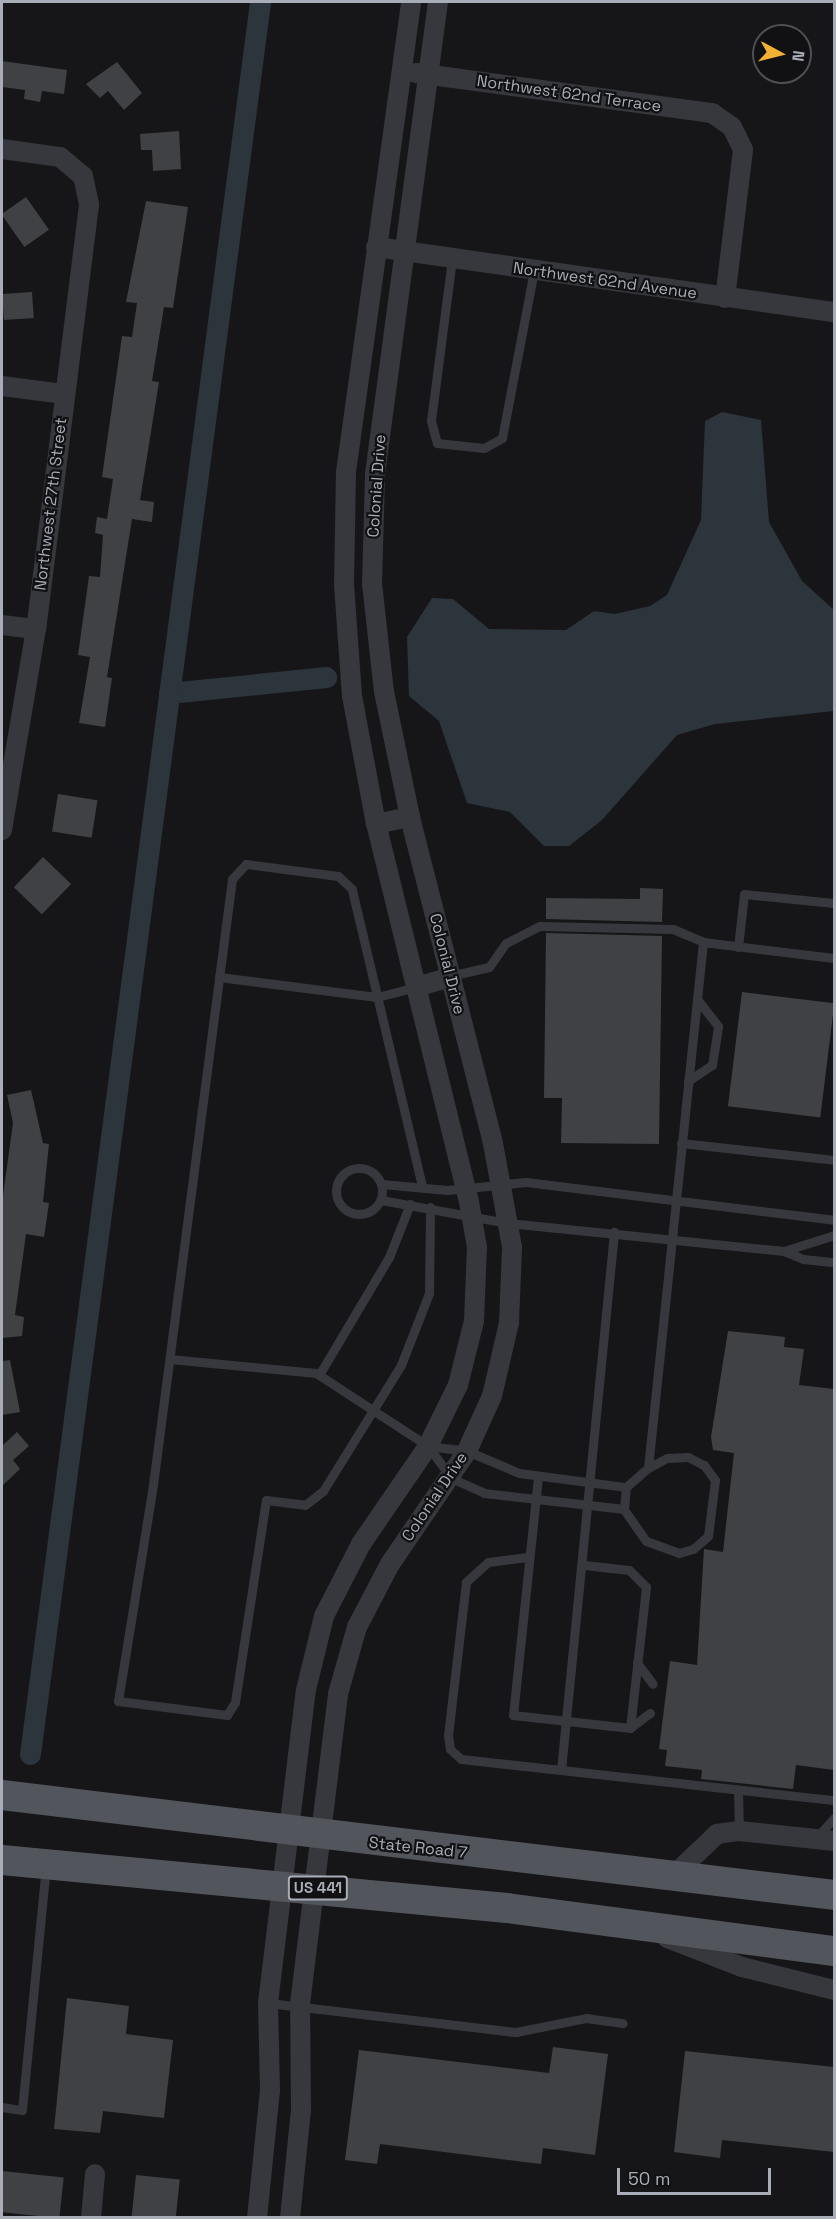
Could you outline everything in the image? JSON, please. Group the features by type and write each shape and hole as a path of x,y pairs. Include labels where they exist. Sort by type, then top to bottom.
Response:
{"main road":[{"name":"State Road 7","path":"2,1795 319,1837 834,1894"},
{"name":"US 441","path":"2,1860 315,1888 834,1951"}],"street":[{"name":"Colonial Drive","path":"257,2217 270,2091 268,2003 306,1690 324,1616 361,1544 428,1446 458,1385 474,1320 477,1247 472,1216 376,824 352,696 344,585 346,472 411,2"},
{"name":"Colonial Drive","path":"290,2217 301,2110 300,2010 338,1694 357,1627 390,1564 451,1478 467,1451 492,1396 509,1323 508,1223 501,1184 410,817 384,692 372,584 375,474 438,2"},
{"name":"Northwest 62nd Terrace","path":"400,71 712,113 732,127 743,150 725,298"},
{"name":"Northwest 27th Street","path":"2,149 60,157 83,176 89,205 36,629 2,830"},
{"name":"Northwest 62nd Avenue","path":"376,247 834,312"},
{"path":"2,386 64,394"},
{"path":"2,625 36,629"},
{"path":"352,696 384,692"},
{"path":"376,824 410,817"},
{"path":"416,987 450,976"},
{"path":"673,1876 717,1834 739,1831 825,1840"},
{"path":"634,1925 742,1967 834,1990"},
{"path":"91,2217 95,2174"}],"lane":[{"path":"452,259 431,421 437,443 484,448 502,438 534,271"},
{"path":"422,1186 352,889 338,876 246,864 232,879 170,1359 118,1701 226,1715 239,1688 266,1500 305,1505 323,1491 374,1410 421,1323 429,1293 430,1207"},
{"path":"738,947 744,894 834,903"},
{"path":"450,976 489,967 506,943 540,926 673,929 703,942 834,958"},
{"path":"648,1468 703,942"},
{"path":"219,977 377,997 416,987"},
{"path":"688,1081 712,1065 715,1055 718,1026 697,999"},
{"path":"681,1143 834,1160"},
{"path":"351,1169 373,1172 382,1184 381,1200 370,1211 356,1214 342,1207 336,1193 340,1179 351,1169"},
{"path":"382,1184 467,1189 501,1184 675,1200 834,1220"},
{"path":"381,1200 430,1207 508,1223 784,1251 834,1263"},
{"path":"320,1375 389,1257 411,1204"},
{"path":"561,1770 591,1506 592,1483 588,1470 614,1232"},
{"path":"784,1251 834,1235"},
{"path":"170,1359 320,1375 428,1446 451,1478 501,1498 624,1509"},
{"path":"428,1446 467,1451 538,1477 626,1487"},
{"path":"688,1456 704,1465 715,1480 708,1536 693,1549 663,1549 646,1541 624,1509 626,1487 648,1468 667,1458 688,1456"},
{"path":"538,1477 513,1715 630,1728 650,1713"},
{"path":"528,1557 488,1562 466,1582 450,1749 461,1759 834,1800"},
{"path":"584,1565 629,1570 646,1587 630,1728"},
{"path":"638,1663 653,1684"},
{"path":"738,1790 739,1831"},
{"path":"825,1840 834,1818"},
{"path":"2,2107 22,2110 47,1865"},
{"path":"268,2003 300,2010 516,2032 586,2018 622,2023"}],"shaded area":[{"path":"722,412 761,420 769,522 802,581 834,610 834,711 715,724 677,735 602,820 569,846 544,846 510,812 467,803 439,721 409,696 407,637 432,598 453,599 489,629 566,630 594,611 615,614 650,606 667,595 701,520 705,421"}],"building":[{"path":"2,61 67,70 64,94 42,91 40,102 24,99 25,90 2,87"},
{"path":"117,62 142,93 124,110 108,91 100,98 86,84"},
{"path":"179,131 181,169 153,171 152,150 141,150 140,134"},
{"path":"26,197 49,230 24,247 2,214"},
{"path":"146,201 188,207 173,308 164,307 152,381 159,382 140,500 154,502 152,522 132,519 107,677 112,678 105,727 79,723 90,657 78,655 89,576 100,577 103,535 95,533 97,517 107,519 113,479 102,477 122,336 132,337 137,303 126,302"},
{"path":"32,292 34,318 4,320 2,294"},
{"path":"58,794 98,800 92,838 52,832"},
{"path":"43,857 71,884 42,914 14,887"},
{"path":"640,888 663,889 662,922 546,919 546,898 640,899"},
{"path":"546,933 662,936 659,1144 561,1143 562,1098 544,1098"},
{"path":"742,992 834,1003 820,1117 728,1106"},
{"path":"31,1090 43,1143 49,1144 43,1202 49,1203 44,1237 26,1234 15,1315 24,1317 22,1336 2,1338 2,1203 13,1123 7,1095"},
{"path":"728,1331 785,1337 784,1347 804,1349 799,1385 834,1389 834,1770 796,1765 793,1789 701,1779 702,1770 665,1766 667,1750 659,1749 670,1661 697,1665 704,1549 723,1552 734,1453 713,1450 711,1437"},
{"path":"10,1360 20,1412 2,1415 2,1361"},
{"path":"17,1432 29,1446 13,1460 20,1469 2,1486 2,1446"},
{"path":"67,1998 129,2006 126,2034 173,2040 164,2118 103,2111 100,2133 54,2129"},
{"path":"553,2047 608,2054 595,2155 543,2148 541,2164 380,2144 377,2164 345,2160 359,2050 549,2073"},
{"path":"685,2051 834,2067 834,2152 722,2140 720,2158 674,2152"},
{"path":"2,2171 64,2177 59,2218 2,2212"},
{"path":"136,2175 180,2180 176,2218 132,2217"}],"waterway":[{"path":"30,1754 260,2"},
{"path":"169,693 326,677"}]}
